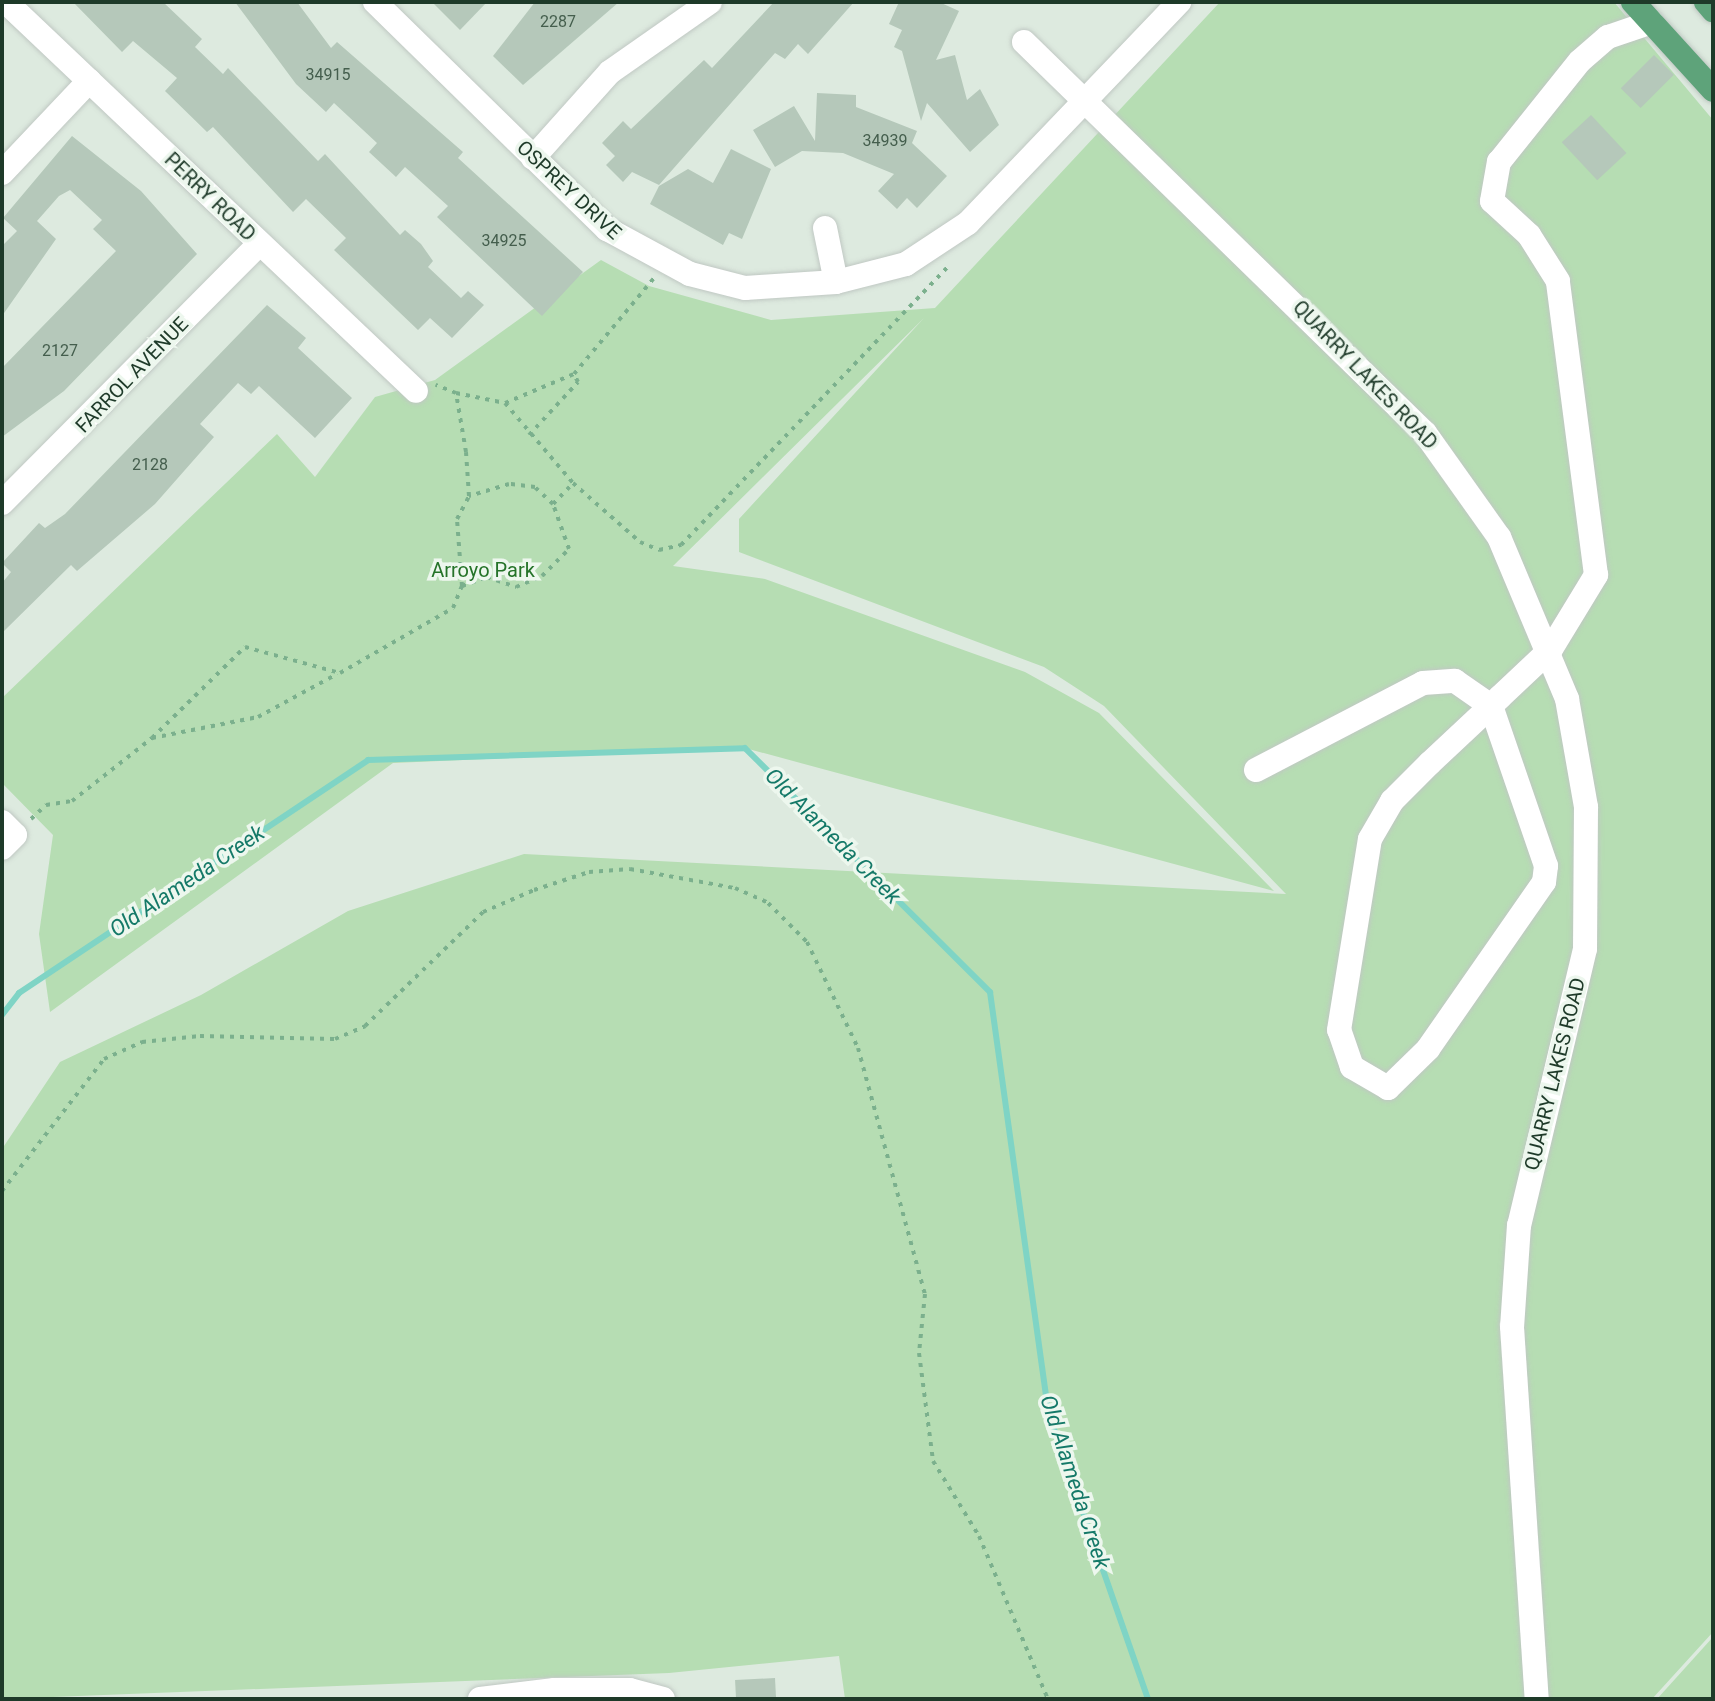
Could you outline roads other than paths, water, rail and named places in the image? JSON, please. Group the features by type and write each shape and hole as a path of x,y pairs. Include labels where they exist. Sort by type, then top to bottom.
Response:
{"main road":[{"path":"1633,2 1713,90"},
{"path":"1706,2 1713,10"}],"street":[{"name":"PERRY ROAD","path":"6,2 259,244 425,388"},
{"name":"OSPREY DRIVE","path":"375,2 607,229 664,262 745,288 836,282 906,264 968,223 1179,2"},
{"path":"533,158 610,72 710,2"},
{"path":"1256,770 1423,683 1455,681 1491,706 1546,866 1544,882 1428,1049 1388,1088 1352,1067 1339,1030 1370,839 1392,801 1491,706 1551,649 1596,575 1558,281 1529,235 1492,201 1499,162 1580,61 1608,37 1652,22"},
{"name":"QUARRY LAKES ROAD","path":"1024,42 1425,433 1499,537 1551,649 1579,753 1590,855 1578,995 1529,1174 1514,1276 1522,1536 1537,1699"},
{"path":"2,173 89,81"},
{"path":"825,228 836,282"},
{"name":"FARROL AVENUE","path":"2,503 259,244"},
{"path":"480,1699 554,1690 630,1690 663,1699"}],"waterway":[{"name":"Old Alameda Creek","path":"2,1015 19,993 368,760 745,748 990,992 1048,1412 1148,1699"}],"park label":[{"name":"Arroyo Park","path":"483,570"}]}
